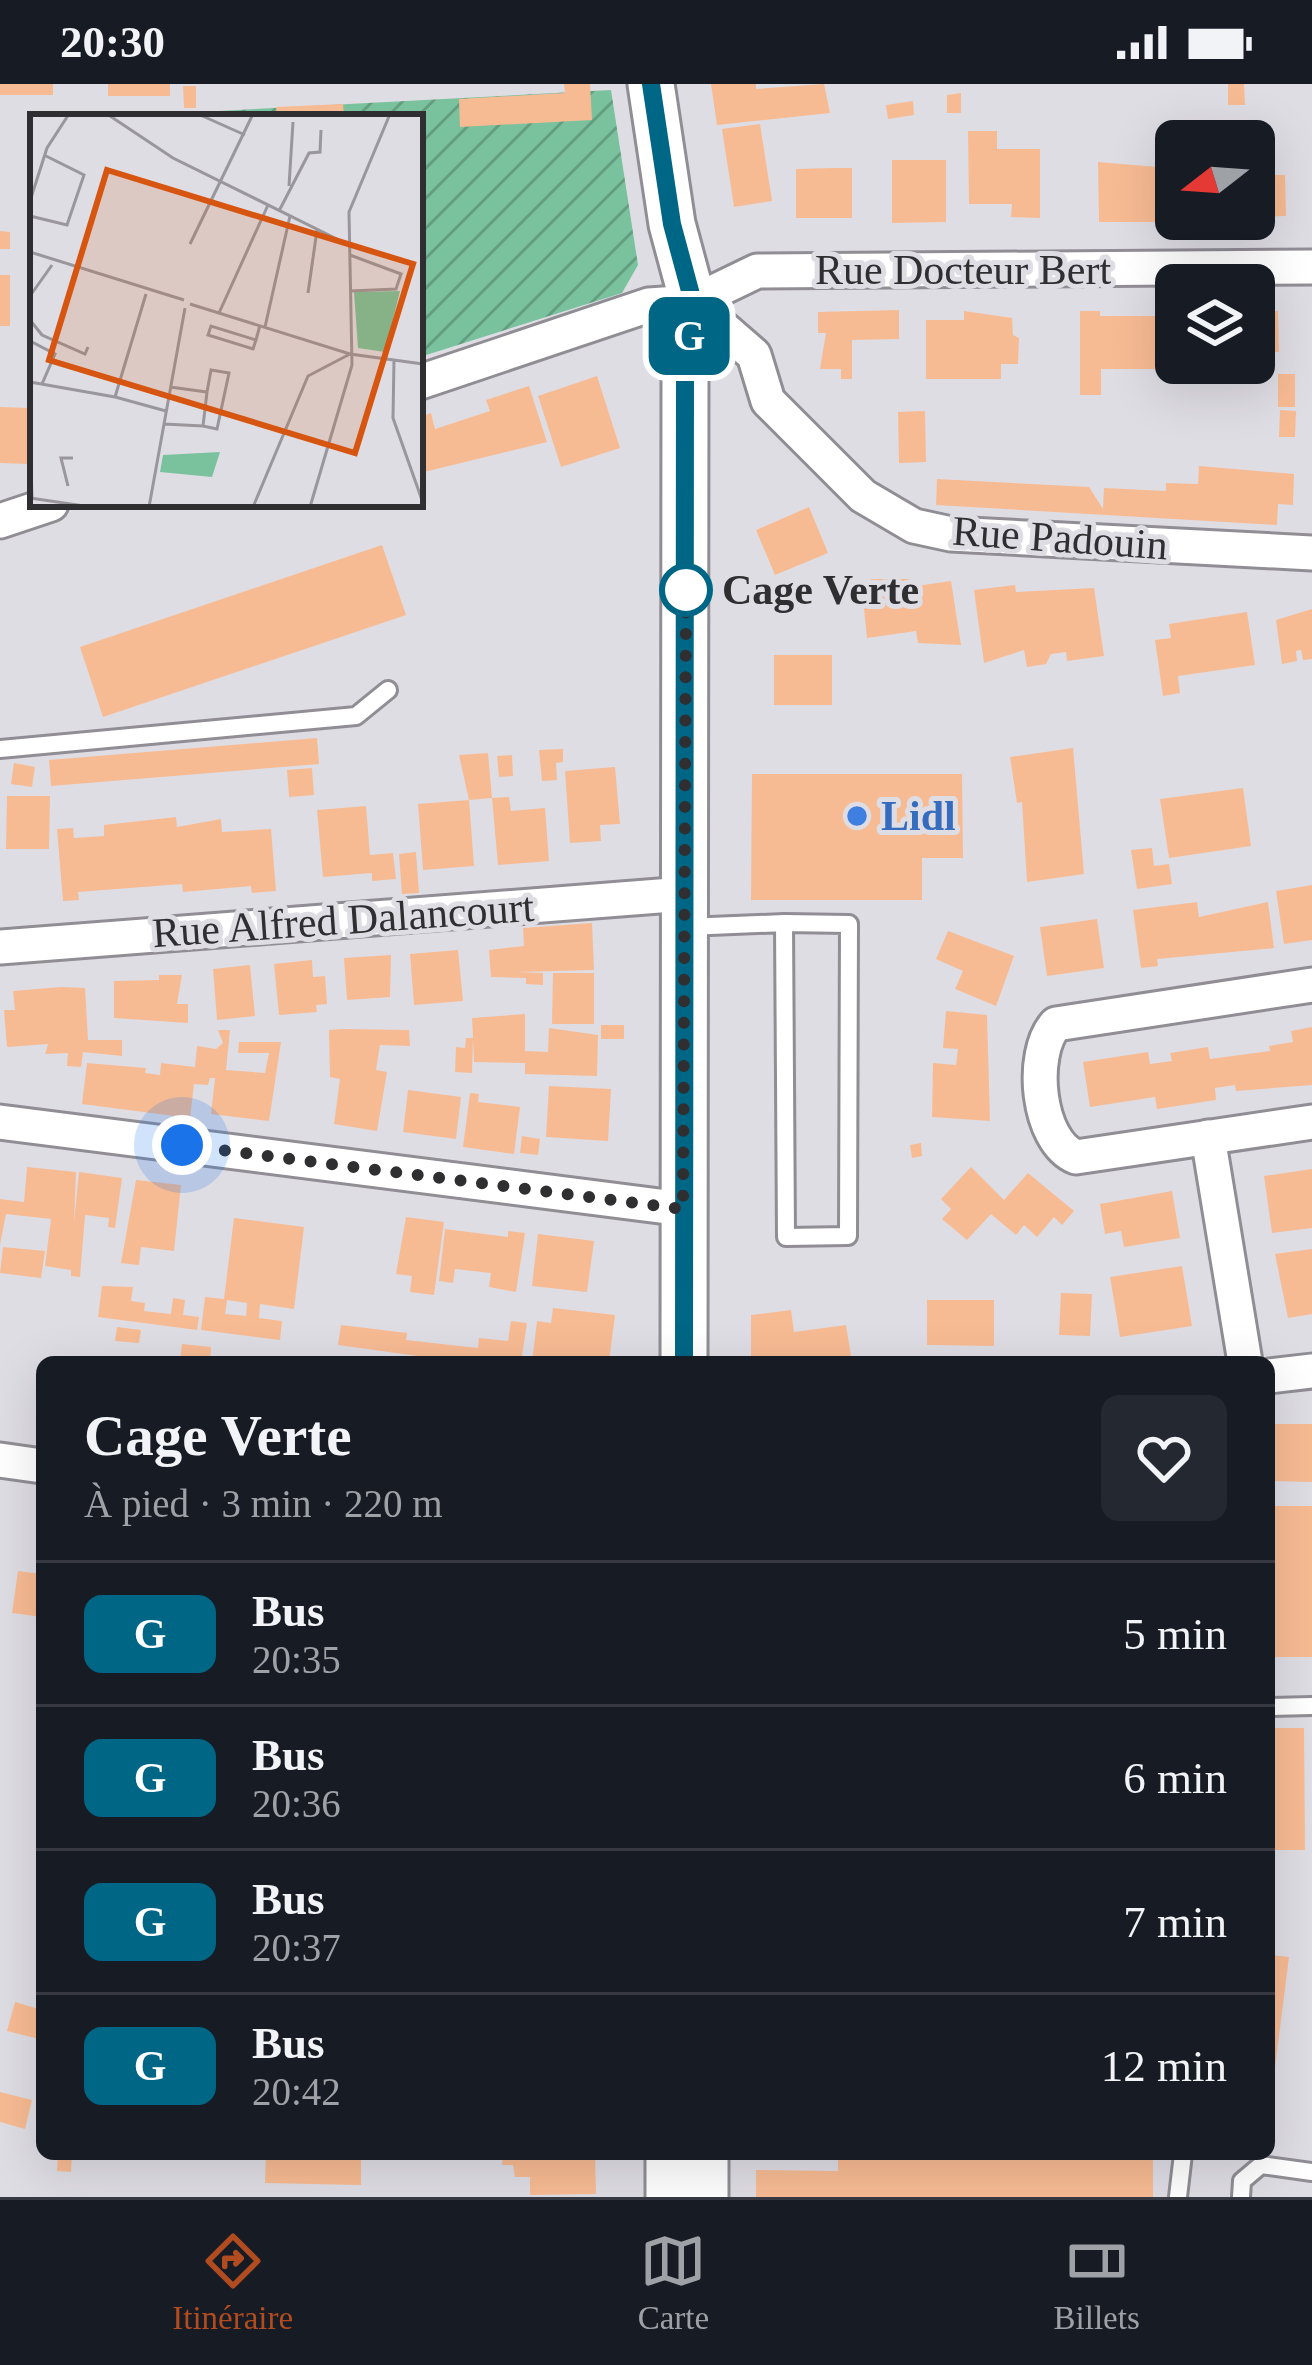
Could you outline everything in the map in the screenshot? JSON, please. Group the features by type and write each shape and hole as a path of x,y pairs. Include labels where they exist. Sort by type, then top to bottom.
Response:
{"main road":[{"path":"651,84 672,224 693,302 685,370 684,1356"},
{"path":"669,2160 669,2197"},
{"path":"705,2160 705,2197"}],"street":[{"name":"Rue Docteur Bert","path":"693,302 757,271 1312,267"},
{"path":"423,381 649,305 693,302"},
{"name":"Rue Padouin","path":"693,302 754,355 769,401 784,417 863,496 914,526 951,534 1312,553"},
{"path":"2,531 46,507"},
{"name":"Rue Alfred Dalancourt","path":"0,947 685,910"},
{"path":"1312,985 1056,1024 1044,1036 1039,1058 1052,1136 1063,1151 1076,1157 1312,1122"},
{"path":"0,1122 683,1209"},
{"path":"1208,1137 1245,1356"},
{"path":"1275,1375 1312,1370"},
{"path":"0,1460 36,1465"}],"lane":[{"path":"0,749 356,716 388,690"},
{"path":"685,910 784,923 849,924 848,1236 786,1237 784,923"},
{"path":"1275,1706 1312,1706"},
{"path":"688,2160 688,2197"},
{"path":"1178,2197 1182,2160"},
{"path":"1241,2197 1242,2181 1261,2165 1312,2171"}],"green space":[{"path":"611,90 638,265 622,293 423,356 423,114 200,112"}],"building":[{"path":"0,84 53,84 53,95 0,95"},
{"path":"108,84 170,84 170,96 108,96"},
{"path":"564,84 590,84 592,120 460,127 459,99 565,93"},
{"path":"711,84 756,84 756,89 824,84 830,113 717,125"},
{"path":"1228,84 1244,84 1245,105 1228,105"},
{"path":"183,86 196,86 196,108 184,108"},
{"path":"961,93 961,113 947,113 947,95"},
{"path":"913,101 914,115 888,119 886,105"},
{"path":"343,104 344,114 277,114 276,107"},
{"path":"760,124 772,201 734,207 722,129"},
{"path":"968,131 997,131 997,149 1040,149 1040,218 1011,217 1012,204 969,204"},
{"path":"892,160 946,160 946,222 892,223"},
{"path":"1098,162 1155,167 1155,222 1099,222"},
{"path":"852,168 852,218 796,218 796,169"},
{"path":"1275,175 1285,175 1286,216 1275,216"},
{"path":"0,231 10,232 10,249 0,249"},
{"path":"0,275 10,275 10,326 0,326"},
{"path":"899,310 899,339 852,340 852,379 841,379 841,369 820,369 826,333 818,333 818,312"},
{"path":"964,311 1012,318 1013,335 1019,338 1018,364 1001,364 1001,379 926,379 926,320 964,320"},
{"path":"1080,311 1100,311 1100,316 1155,316 1155,369 1101,369 1101,395 1080,395"},
{"path":"1275,311 1278,311 1279,352 1275,352"},
{"path":"1278,374 1295,374 1295,407 1278,407"},
{"path":"597,376 620,448 561,467 538,396"},
{"path":"529,386 547,442 423,472 423,416 431,413 435,429 490,411 486,400"},
{"path":"0,407 30,408 29,464 0,463"},
{"path":"1280,410 1296,411 1295,437 1279,437"},
{"path":"925,411 926,462 899,463 898,412"},
{"path":"1199,466 1294,474 1293,505 1278,504 1277,525 936,505 937,479 1089,487 1103,509 1104,488 1166,491 1166,483 1198,484"},
{"path":"809,507 828,553 775,575 756,530"},
{"path":"382,545 406,615 103,717 80,647"},
{"path":"871,579 909,579 910,587 951,581 961,645 918,643 916,631 867,638 863,599 874,597"},
{"path":"1015,585 1016,592 1094,588 1104,656 1067,661 1066,652 1051,654 1046,664 1027,667 1024,650 984,663 974,590"},
{"path":"1312,609 1312,659 1303,660 1301,650 1296,651 1297,661 1282,664 1276,620"},
{"path":"1247,612 1255,665 1178,676 1180,693 1163,696 1155,640 1171,638 1169,624"},
{"path":"774,655 832,655 832,705 774,705"},
{"path":"317,738 319,764 51,786 49,760"},
{"path":"1073,748 1084,874 1027,882 1022,802 1017,803 1010,757"},
{"path":"563,749 563,762 556,763 557,780 542,781 539,750"},
{"path":"488,753 492,798 469,800 459,755"},
{"path":"512,755 513,776 499,777 497,756"},
{"path":"14,763 35,767 32,787 11,784"},
{"path":"615,767 620,824 600,825 601,841 570,843 565,771"},
{"path":"312,768 314,795 289,797 287,770"},
{"name":"Lidl","path":"752,774 962,774 963,858 922,858 922,900 751,900"},
{"path":"1243,788 1251,846 1169,858 1160,799"},
{"path":"7,796 50,796 49,849 6,849"},
{"path":"509,797 511,811 545,808 549,861 498,865 492,798"},
{"path":"469,800 474,866 423,870 418,804"},
{"path":"366,806 370,855 393,853 396,879 372,881 372,873 323,877 317,810"},
{"path":"176,817 177,827 221,819 222,832 271,829 276,891 252,893 251,886 183,892 182,884 78,892 79,900 63,901 57,829 73,828 74,838 104,836 104,825"},
{"path":"1152,848 1154,866 1169,864 1172,884 1137,889 1131,850"},
{"path":"416,852 419,893 402,894 399,854"},
{"path":"1312,885 1312,940 1284,944 1276,891"},
{"path":"1197,902 1199,917 1268,902 1274,948 1157,959 1158,966 1141,968 1133,910"},
{"path":"1097,919 1104,968 1047,976 1040,927"},
{"path":"592,923 594,970 517,972 543,973 543,985 526,984 526,978 491,977 489,950 524,946 523,928"},
{"path":"948,931 1014,956 996,1006 955,989 963,971 936,959"},
{"path":"458,950 463,1001 414,1005 410,954"},
{"path":"391,955 390,997 347,1000 344,958"},
{"path":"312,960 313,977 325,976 327,1004 316,1005 317,1012 279,1015 274,964"},
{"path":"250,965 255,1016 217,1020 213,969"},
{"path":"553,973 594,973 594,1024 552,1024"},
{"path":"159,975 182,975 177,1004 188,1004 188,1023 114,1018 114,981 159,980"},
{"path":"85,988 88,1040 122,1040 122,1056 83,1052 81,1067 67,1066 68,1053 45,1054 48,1044 7,1047 4,1010 15,1010 13,991"},
{"path":"946,1011 987,1015 990,1121 932,1117 933,1063 956,1065 958,1049 943,1048"},
{"path":"525,1014 525,1051 548,1052 549,1028 598,1035 597,1076 525,1074 525,1063 474,1062 473,1039 472,1073 455,1072 456,1047 465,1048 466,1038 473,1038 472,1018"},
{"path":"601,1025 624,1025 624,1039 601,1039"},
{"path":"1312,1027 1312,1085 1236,1091 1235,1085 1215,1088 1216,1100 1157,1109 1155,1097 1090,1107 1083,1062 1148,1052 1150,1064 1172,1061 1170,1053 1208,1047 1210,1059 1270,1051 1269,1046 1293,1042 1291,1031"},
{"path":"218,1030 230,1030 226,1070 265,1073 269,1053 238,1053 239,1042 281,1042 269,1121 211,1114 215,1078 208,1085 194,1084 190,1118 82,1104 87,1063 146,1068 145,1073 160,1075 161,1063 195,1067 197,1046 216,1049 223,1043"},
{"path":"329,1030 409,1030 410,1046 380,1045 376,1070 387,1072 377,1131 334,1124 340,1079 330,1077"},
{"path":"549,1086 611,1089 608,1141 546,1137"},
{"path":"408,1090 461,1097 456,1139 403,1132"},
{"path":"470,1093 479,1094 478,1102 520,1107 514,1154 463,1147"},
{"path":"522,1136 540,1139 538,1155 520,1153"},
{"path":"921,1143 922,1156 912,1158 910,1145"},
{"path":"27,1167 76,1172 74,1223 79,1172 122,1178 115,1228 108,1227 109,1218 85,1215 80,1277 71,1276 71,1270 45,1266 51,1219 6,1214 0,1245 0,1199 24,1202"},
{"path":"971,1167 1004,1200 1028,1173 1074,1211 1062,1225 1054,1217 1037,1237 1024,1225 1016,1235 991,1214 967,1240 942,1219 951,1209 941,1199"},
{"path":"1312,1169 1312,1228 1272,1233 1264,1176"},
{"path":"136,1180 181,1185 174,1251 141,1247 139,1265 121,1263"},
{"path":"1172,1191 1180,1238 1124,1247 1121,1231 1105,1234 1100,1204"},
{"path":"406,1217 444,1222 434,1295 410,1292 412,1276 396,1274"},
{"path":"234,1218 304,1227 294,1309 260,1304 259,1318 282,1321 280,1340 201,1330 205,1297 224,1299","holes":["227,1300 247,1303 246,1316 225,1314"]},
{"path":"445,1229 508,1237 508,1231 525,1233 516,1292 489,1287 491,1273 455,1269 453,1283 439,1281"},
{"path":"538,1234 594,1241 587,1292 532,1286"},
{"path":"3,1247 45,1251 41,1278 0,1273"},
{"path":"1312,1249 1312,1314 1288,1318 1275,1254"},
{"path":"1182,1266 1192,1326 1120,1337 1110,1277"},
{"path":"102,1286 133,1287 131,1301 145,1303 144,1311 171,1314 173,1298 185,1300 183,1315 199,1317 197,1330 98,1317"},
{"path":"1061,1293 1092,1294 1090,1336 1059,1335"},
{"path":"927,1300 994,1300 994,1346 927,1345"},
{"path":"553,1308 615,1315 610,1356 533,1356 537,1321 551,1323"},
{"path":"791,1310 794,1332 846,1325 851,1356 751,1356 751,1315"},
{"path":"511,1321 527,1323 522,1356 418,1356 338,1345 341,1325 407,1333 406,1340 478,1348 479,1338 508,1341"},
{"path":"117,1327 141,1330 139,1343 115,1341"},
{"path":"182,1344 211,1347 210,1356 181,1356"},
{"path":"1275,1424 1312,1424 1312,1482 1275,1481"},
{"path":"1275,1506 1312,1506 1312,1657 1275,1657"},
{"path":"18,1571 36,1573 36,1616 12,1613"},
{"path":"1275,1728 1304,1728 1305,1850 1275,1850"},
{"path":"1275,1956 1289,1957 1275,2067"},
{"path":"15,2002 36,2008 36,2038 7,2031"},
{"path":"0,2092 32,2100 25,2129 0,2122"},
{"path":"58,2160 72,2160 71,2172 57,2171"},
{"path":"266,2160 361,2160 361,2185 265,2183"},
{"path":"502,2160 595,2160 596,2194 530,2195 530,2177 515,2177 513,2165 502,2165"},
{"path":"838,2160 1153,2160 1153,2197 756,2197 756,2170 838,2171"}],"bus line":[{"name":"G","path":"651,84 672,224 693,302 685,370 684,1356"}],"place":[{"name":"Cage Verte","path":"686,590"},
{"name":"Lidl","path":"857,816"}],"route":[{"path":"182,1145 683,1209 686,585 686,590"}]}
